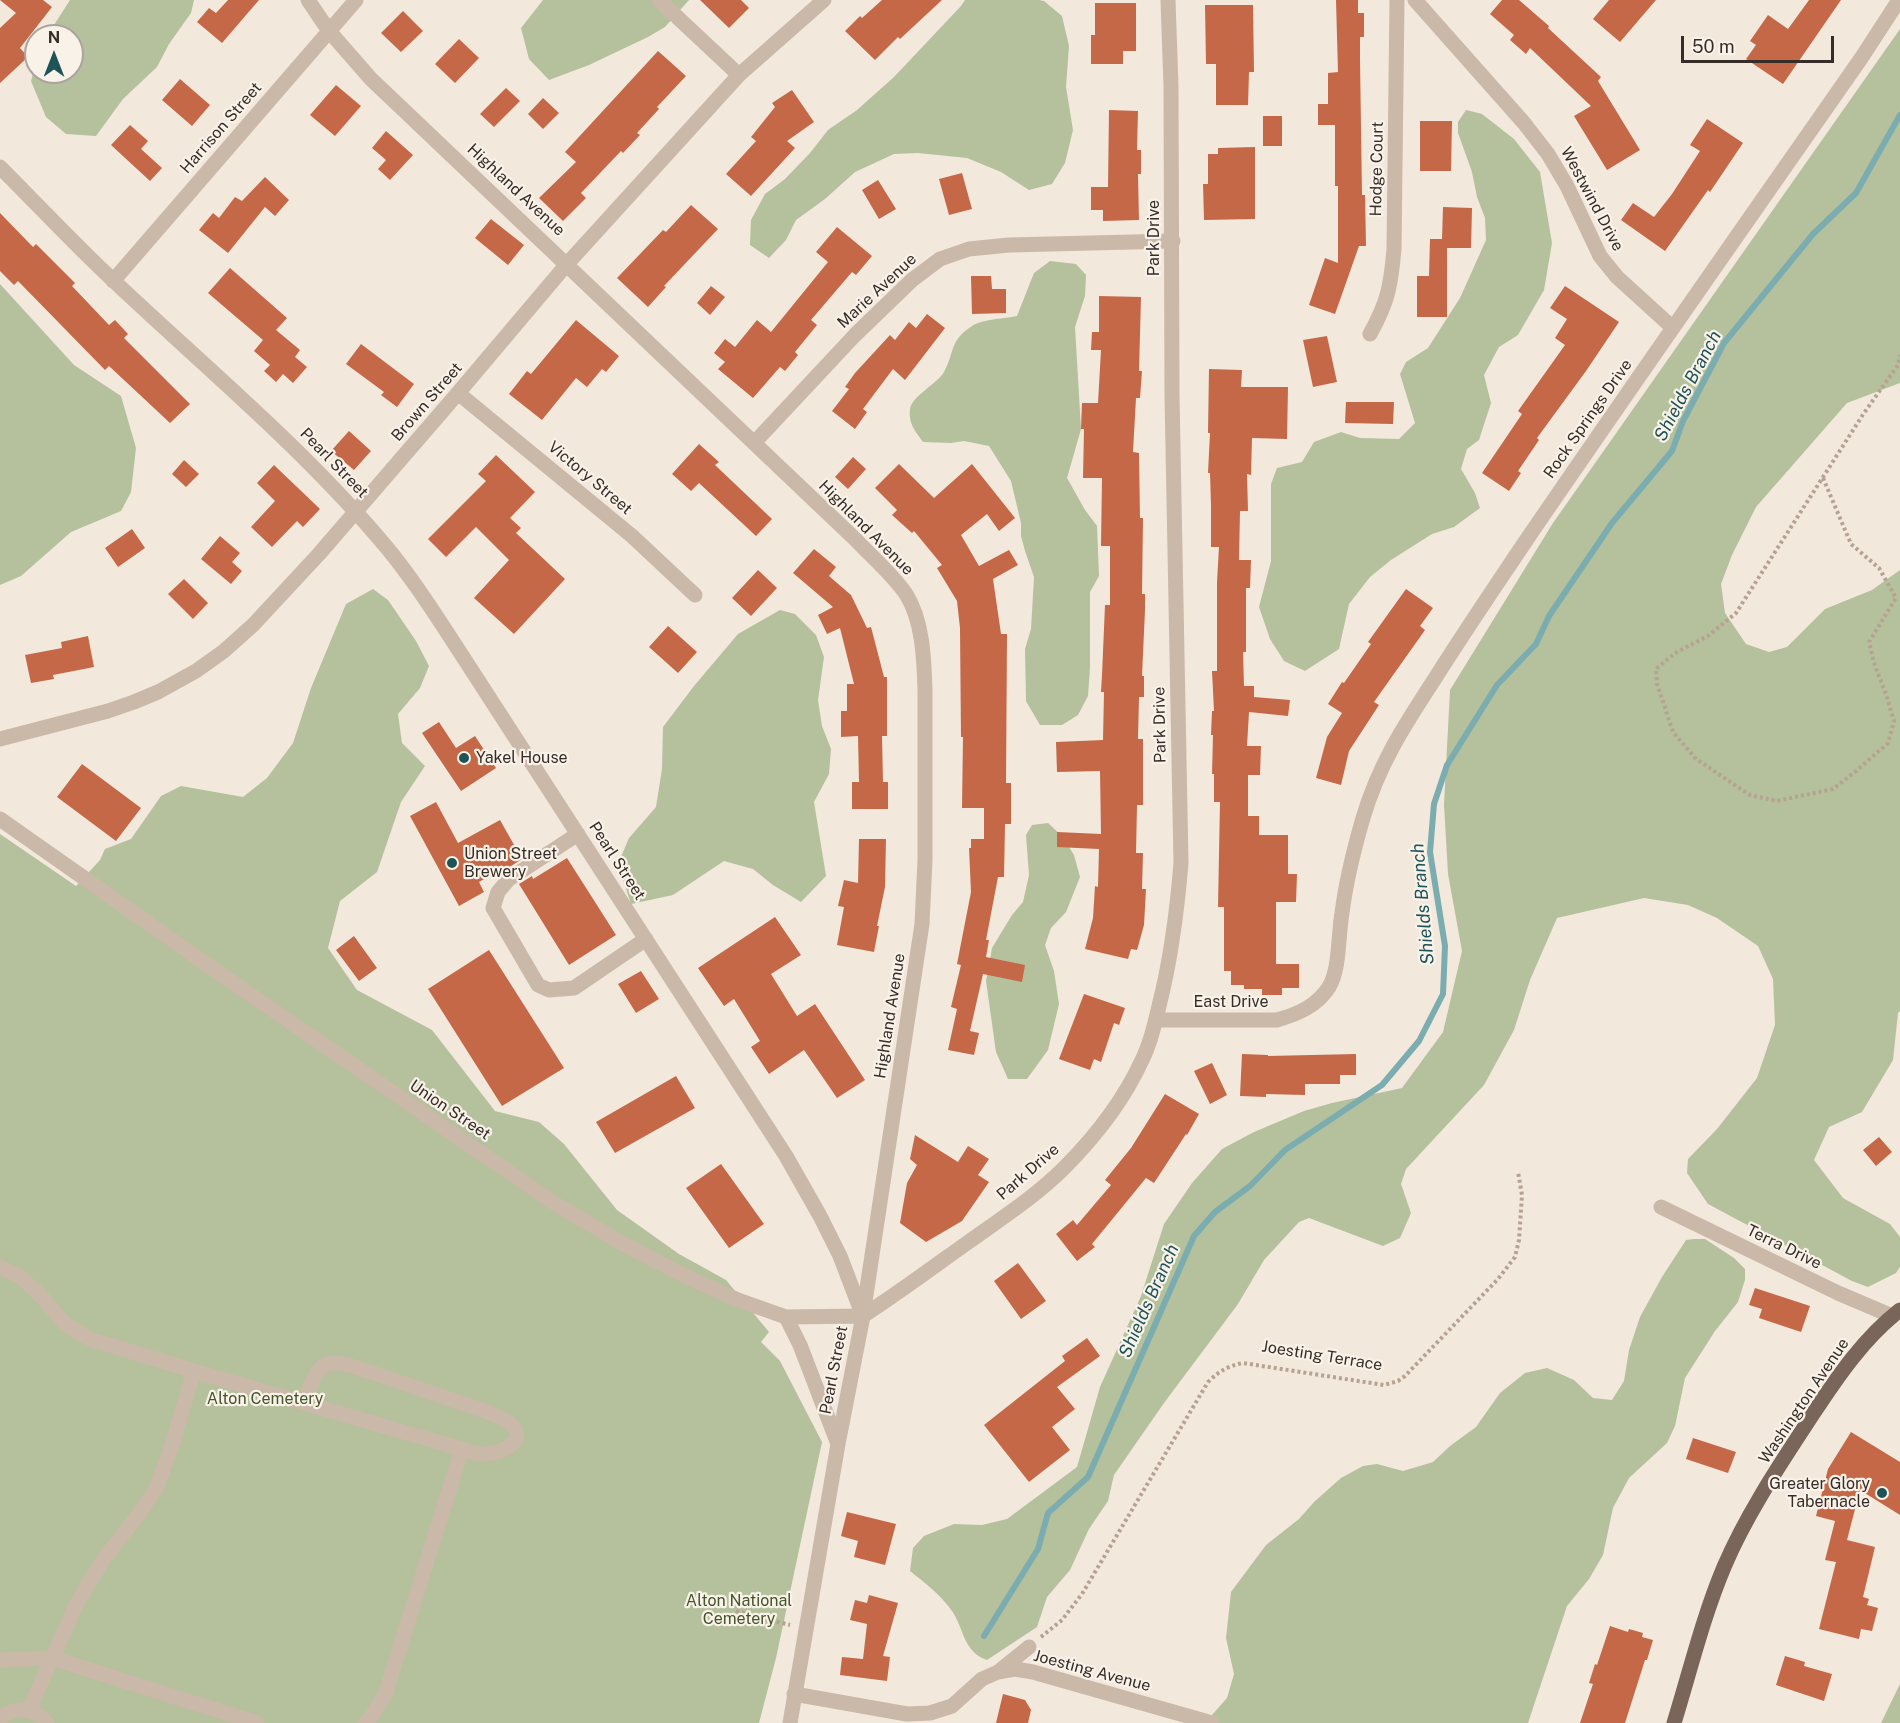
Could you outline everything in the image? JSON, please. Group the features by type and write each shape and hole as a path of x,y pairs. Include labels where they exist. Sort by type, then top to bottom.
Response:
{"main road":[{"name":"Washington Avenue","path":"1674,1723 1724,1568 1751,1514 1784,1459 1845,1368 1868,1340 1896,1313"}],"street":[{"name":"Highland Avenue","path":"308,0 328,31 371,79 855,539 897,583 912,606 919,628 924,662 925,860 922,924 863,1316"},
{"name":"Harrison Street","path":"114,281 356,0"},
{"path":"659,0 739,75"},
{"name":"Brown Street","path":"0,739 108,711 158,692 196,671 224,651 253,625 458,393 567,264 739,75 824,0"},
{"name":"Park Drive","path":"863,1316 998,1221 1063,1169 1094,1134 1121,1097 1144,1058 1156,1020 1171,956 1181,863 1172,395 1173,241 1168,0"},
{"name":"Hodge Court","path":"1370,334 1387,301 1394,249 1397,0"},
{"name":"Westwind Drive","path":"1415,0 1524,123 1548,154 1567,186 1599,256 1617,277 1673,328"},
{"name":"Rock Springs Drive","path":"1348,879 1364,817 1379,773 1395,741 1453,650 1899,0"},
{"name":"Pearl Street","path":"0,167 114,281 289,442 378,537 418,589 578,834 786,1156 820,1216 840,1256 863,1316 838,1444 790,1723"},
{"name":"Marie Avenue","path":"754,443 855,335 912,280 940,260 969,249 1009,245 1173,241"},
{"name":"Victory Street","path":"458,393 632,536 694,595"},
{"name":"Union Street","path":"0,819 222,976 555,1203 624,1245 689,1278 738,1300 786,1317"},
{"path":"578,834 509,879 498,892 494,908 538,985 549,990 573,988 646,939"},
{"name":"East Drive","path":"1156,1020 1277,1020 1295,1015 1314,1005 1328,989 1334,977 1348,879"},
{"name":"Terra Drive","path":"1661,1207 1838,1293 1896,1313"},
{"path":"0,1267 21,1276 65,1324 90,1339 194,1371 479,1454 508,1449 514,1443 516,1436 516,1430 505,1419 349,1365 325,1364 316,1375 305,1403"},
{"path":"838,1444 800,1345 786,1317 863,1316"},
{"path":"29,1710 77,1603 103,1560 157,1487 194,1371"},
{"path":"365,1723 385,1695 462,1449"},
{"path":"998,1672 1029,1647"},
{"path":"0,1660 52,1658 257,1723"},
{"name":"Joesting Avenue","path":"794,1694 907,1714 930,1713 952,1706 982,1679 998,1672 1014,1669 1033,1672 1212,1723"},
{"path":"0,1718 18,1709 29,1710 38,1714 47,1723"}],"path":[{"path":"1823,478 1851,544 1879,568 1896,598 1869,642 1894,721 1888,743 1833,789 1777,801 1750,795 1696,759 1673,732 1657,684 1656,669 1675,653 1708,636 1736,613 1864,413 1898,365 1900,355"},
{"name":"Joesting Terrace","path":"1029,1647 1062,1620 1082,1594 1208,1382 1218,1372 1243,1363 1384,1385 1398,1381 1405,1376 1498,1279 1515,1257 1519,1240 1522,1195 1518,1172"},
{"path":"736,1611 805,1629"}],"green space":[{"path":"70,0 194,0 191,13 169,44 157,67 123,99 96,136 66,134 46,117 32,84 84,84 84,24 55,24"},
{"path":"543,0 689,0 665,27 648,37 589,65 549,80 529,59 521,28"},
{"path":"965,0 1039,0 1044,1 1062,16 1069,46 1066,87 1073,130 1065,163 1052,184 1029,190 1001,172 967,158 918,153 894,154 855,172 825,199 796,220 786,240 769,258 750,245 751,220 765,194 785,179 828,130 857,110 894,77"},
{"path":"1900,29 1900,383 1847,403 1756,507 1732,555 1721,584 1725,613 1746,644 1769,652 1787,647 1825,609 1872,590 1900,570 1900,1011 1893,1060 1862,1112 1829,1127 1814,1160 1843,1198 1890,1224 1900,1237 1900,1267 1896,1273 1868,1287 1852,1281 1708,1204 1687,1173 1688,1159 1717,1129 1757,1078 1775,1025 1773,979 1758,946 1717,918 1688,905 1644,898 1557,918 1530,980 1514,1030 1484,1085 1406,1169 1401,1184 1411,1213 1400,1238 1383,1246 1309,1218 1299,1222 1264,1260 1238,1304 1114,1475 1108,1501 1089,1529 1070,1570 1047,1597 1037,1627 987,1660 979,1656 965,1639 948,1605 910,1571 913,1548 924,1536 954,1524 982,1525 1007,1519 1077,1467 1100,1387 1141,1296 1164,1224 1192,1183 1222,1149 1254,1132 1304,1111 1402,1088 1443,1032 1462,951 1448,874 1444,805 1450,690 1553,523"},
{"path":"1466,110 1482,114 1514,139 1540,172 1552,243 1544,290 1518,335 1499,347 1484,375 1491,403 1479,440 1467,449 1461,469 1475,493 1480,508 1454,527 1432,534 1391,560 1370,577 1349,604 1339,649 1305,671 1284,661 1270,639 1259,607 1271,561 1271,484 1277,468 1302,462 1314,442 1341,432 1360,438 1399,439 1415,423 1400,374 1406,362 1428,348 1460,298 1486,240 1485,218 1458,133 1458,122"},
{"path":"1050,261 1076,264 1086,275 1085,296 1075,327 1081,429 1067,478 1097,526 1099,576 1090,592 1088,696 1078,715 1062,725 1040,725 1026,701 1025,649 1031,629 1034,577 1021,536 1021,523 1011,481 989,446 964,441 923,442 910,419 912,404 944,372 959,337 976,324 1017,316 1034,273"},
{"path":"0,284 74,365 121,396 136,448 131,492 121,511 71,532 21,576 0,585"},
{"name":"Alton Cemetery","path":"373,589 388,600 416,641 429,666 420,688 398,714 402,743 425,766 401,802 377,872 340,901 328,948 357,990 432,1030 495,1111 539,1122 564,1144 617,1210 679,1254 726,1280 769,1332 761,1342 780,1361 822,1442 776,1658 759,1723 0,1723 0,834 76,886 100,860 105,849 131,839 161,796 181,786 243,797 267,778 293,743 311,688 346,604"},
{"path":"780,610 795,614 816,635 824,657 818,700 822,726 831,749 829,774 814,802 826,876 801,902 773,885 753,869 724,861 673,895 631,904 618,864 629,838 656,807 662,769 663,727 738,634"},
{"path":"1048,823 1062,836 1074,855 1080,877 1066,912 1051,928 1045,945 1054,971 1059,1004 1048,1050 1027,1079 1008,1079 996,1052 986,981 992,948 1012,915 1023,902 1029,875 1026,835 1032,825"},
{"path":"1705,1239 1734,1258 1745,1269 1745,1280 1738,1302 1715,1331 1685,1378 1675,1426 1667,1443 1629,1478 1613,1508 1603,1555 1589,1579 1567,1606 1528,1723 1205,1723 1227,1698 1234,1674 1226,1638 1231,1592 1266,1545 1299,1519 1341,1478 1363,1466 1377,1464 1403,1471 1433,1462 1476,1427 1500,1393 1525,1373 1547,1368 1574,1380 1593,1398 1612,1400 1624,1381 1629,1350 1640,1317 1686,1240"},
{"path":"1900,1684 1900,1723 1881,1723"}],"building":[{"path":"0,0 43,0 52,7 39,24 24,24 24,43 20,48 24,52 24,61 0,83 0,28 16,13"},
{"path":"228,0 259,0 222,43 197,22 209,8 216,13"},
{"path":"700,0 741,0 749,8 729,28"},
{"path":"882,0 942,0 875,60 845,31 860,16 862,18"},
{"path":"1336,0 1358,0 1358,13 1364,13 1364,37 1360,37 1360,60 1362,195 1365,195 1366,246 1359,246 1335,314 1309,305 1325,258 1338,263 1335,125 1318,125 1318,104 1328,104 1328,73 1338,72"},
{"path":"1502,0 1519,0 1601,77 1598,81 1640,150 1607,170 1574,116 1591,106 1530,48 1526,54 1510,40 1514,35 1490,14"},
{"path":"1609,0 1656,0 1620,42 1593,19"},
{"path":"1809,0 1841,0 1783,84 1746,59 1756,45 1750,41 1768,15 1788,29"},
{"path":"1095,3 1136,3 1136,51 1123,51 1123,64 1091,64 1091,35 1095,35"},
{"path":"1205,5 1253,5 1254,72 1249,72 1248,105 1216,105 1216,64 1206,64"},
{"path":"403,11 423,31 401,52 381,33"},
{"path":"459,39 479,58 455,83 435,64"},
{"path":"658,51 686,76 657,107 659,109 637,133 640,135 623,153 621,151 581,193 586,198 563,221 539,198 576,162 565,152"},
{"path":"180,79 210,105 192,126 162,100"},
{"path":"336,85 361,106 335,136 310,115"},
{"path":"506,88 520,101 494,127 480,114"},
{"path":"792,90 814,122 787,141 795,148 751,196 726,174 756,141 751,137 775,107 772,103"},
{"path":"543,98 559,113 543,129 528,114"},
{"path":"1109,110 1138,111 1137,150 1141,150 1141,174 1138,174 1139,220 1103,221 1103,210 1091,210 1091,187 1108,187"},
{"path":"1263,116 1282,116 1282,146 1263,146"},
{"path":"1707,119 1743,143 1710,192 1708,190 1665,251 1621,220 1633,203 1654,217 1700,151 1690,145"},
{"path":"1420,121 1452,121 1451,171 1420,171"},
{"path":"130,125 148,141 141,149 162,168 150,181 111,145"},
{"path":"386,131 413,155 390,180 378,169 386,160 372,148"},
{"path":"1255,147 1255,219 1204,220 1203,184 1208,184 1208,154 1218,154 1218,148"},
{"path":"962,173 972,209 949,215 939,179"},
{"path":"265,177 289,200 275,216 265,207 228,253 199,230 213,213 219,218 235,197 242,201"},
{"path":"878,180 896,209 879,219 862,190"},
{"path":"691,205 718,229 664,286 666,287 648,307 617,278 663,230 666,232"},
{"path":"1443,207 1472,208 1471,248 1447,248 1447,317 1417,317 1417,276 1429,276 1430,239 1442,239"},
{"path":"0,213 33,247 36,244 75,283 72,286 109,325 115,320 128,334 124,338 190,404 170,423 109,366 105,370 18,281 14,285 0,271"},
{"path":"491,219 524,245 508,265 475,238"},
{"path":"837,227 872,256 856,275 852,272 811,320 817,325 795,352 798,355 785,371 780,367 753,398 718,369 725,362 714,353 725,339 735,347 757,320 771,332 828,262 816,252"},
{"path":"230,268 287,318 276,330 300,350 295,357 307,367 293,383 283,374 276,382 264,371 270,365 254,351 263,340 208,293"},
{"path":"971,276 991,276 992,289 1006,289 1006,313 972,314"},
{"path":"711,286 725,297 710,315 697,303"},
{"path":"1565,286 1619,322 1537,438 1539,440 1518,471 1521,473 1509,491 1482,473 1522,414 1518,411 1565,345 1555,338 1567,319 1550,308"},
{"path":"1099,296 1141,297 1139,371 1142,371 1140,398 1136,398 1133,452 1139,453 1140,518 1143,518 1142,594 1145,594 1145,610 1142,676 1144,676 1144,697 1139,697 1138,739 1143,739 1143,805 1137,805 1136,853 1143,853 1142,889 1146,889 1144,925 1137,950 1131,949 1128,959 1085,949 1093,918 1095,886 1098,887 1099,849 1057,847 1057,832 1101,834 1100,771 1057,772 1056,742 1103,740 1104,692 1101,692 1105,605 1110,605 1110,546 1101,546 1102,478 1083,478 1084,429 1081,429 1082,403 1098,403 1101,350 1091,350 1092,332 1099,332"},
{"path":"927,314 945,328 905,380 893,369 863,409 867,412 855,429 832,411 849,389 845,387 855,373 890,335 895,340 909,322 916,328"},
{"path":"576,320 619,356 606,372 602,369 587,387 576,378 542,420 509,394 527,371 531,374"},
{"path":"1327,336 1337,382 1313,387 1303,340"},
{"path":"361,344 414,384 397,407 381,395 384,392 346,364"},
{"path":"1209,369 1242,370 1241,387 1288,387 1287,439 1252,438 1251,475 1247,474 1248,511 1240,511 1239,560 1251,560 1250,588 1246,588 1244,686 1254,686 1254,697 1290,700 1288,716 1249,712 1247,746 1261,746 1260,775 1248,775 1248,816 1259,816 1259,835 1288,835 1288,874 1297,874 1296,902 1276,902 1276,964 1299,964 1299,988 1282,988 1282,995 1262,995 1262,989 1244,989 1244,985 1231,985 1231,971 1224,971 1224,907 1218,907 1220,802 1214,802 1213,735 1211,735 1212,711 1214,711 1212,671 1217,671 1219,547 1211,547 1210,473 1208,473"},
{"path":"1346,402 1394,402 1393,424 1345,423"},
{"path":"349,431 371,451 354,470 331,451"},
{"path":"699,444 719,462 715,465 772,519 756,536 699,483 691,491 672,474"},
{"path":"496,455 535,492 510,518 521,528 516,533 565,579 514,634 474,598 509,560 476,527 446,557 428,539 486,481 478,474"},
{"path":"853,457 866,469 848,489 835,477"},
{"path":"184,460 199,474 186,487 172,474"},
{"path":"899,464 934,498 972,464 1015,518 999,531 987,514 961,535 979,566 1009,550 1018,565 993,579 1001,634 1007,634 1006,783 1011,783 1011,824 1005,824 1004,877 998,877 986,940 989,940 986,957 1025,965 1022,982 983,974 970,1031 979,1033 974,1055 948,1050 957,1009 951,1007 961,965 957,964 971,892 969,848 971,848 971,839 984,839 984,808 962,808 963,737 961,737 960,628 957,601 937,568 942,565 914,531 912,533 892,515 897,510 875,488"},
{"path":"274,465 320,509 303,527 297,521 272,547 251,527 275,501 257,483"},
{"path":"132,529 145,548 118,567 105,548"},
{"path":"220,536 240,553 232,562 242,571 231,584 201,559"},
{"path":"814,549 836,567 829,576 851,595 867,628 871,627 884,677 887,677 887,736 882,736 883,782 888,782 888,809 852,809 852,782 859,782 858,736 841,737 841,711 847,711 847,684 854,684 840,628 827,634 818,615 833,607 793,573"},
{"path":"758,570 777,588 751,616 732,598"},
{"path":"184,579 208,603 193,619 168,594"},
{"path":"1406,589 1433,608 1420,626 1425,630 1374,702 1379,705 1349,751 1341,785 1316,778 1327,737 1342,713 1328,704 1371,644 1368,642"},
{"path":"668,626 697,652 678,673 649,647"},
{"path":"88,636 94,667 53,675 54,679 31,683 25,655 62,648 61,642"},
{"name":"Yakel House","path":"439,722 456,748 475,736 496,768 461,791 422,733"},
{"path":"82,764 141,808 116,841 57,797"},
{"path":"436,802 458,843 500,820 522,859 479,882 484,892 459,906 410,816"},
{"path":"859,839 886,839 885,887 874,952 837,945 844,907 838,906 844,880 858,883"},
{"path":"567,858 616,935 569,965 519,884 532,876 533,879"},
{"path":"775,917 801,955 771,974 797,1016 815,1004 865,1080 837,1098 804,1050 769,1074 751,1047 760,1041 734,999 724,1006 698,968"},
{"path":"354,936 377,968 359,981 336,950"},
{"path":"489,950 564,1068 502,1106 428,989"},
{"path":"641,971 659,999 636,1013 618,984"},
{"path":"1084,994 1125,1008 1119,1025 1114,1023 1101,1062 1094,1059 1090,1070 1059,1059"},
{"path":"1242,1054 1268,1056 1356,1054 1356,1075 1340,1075 1340,1084 1305,1084 1305,1095 1240,1096"},
{"path":"1212,1063 1227,1095 1210,1104 1194,1071"},
{"path":"676,1076 695,1108 615,1153 596,1122"},
{"path":"1165,1094 1199,1114 1154,1183 1146,1178 1092,1244 1095,1247 1077,1261 1056,1234 1073,1220 1077,1225 1111,1185 1105,1180 1131,1148"},
{"path":"915,1135 958,1162 968,1146 989,1159 978,1175 989,1182 962,1221 926,1242 900,1223 907,1183 917,1165 910,1159"},
{"path":"1879,1137 1892,1152 1876,1166 1863,1150"},
{"path":"721,1164 764,1224 729,1248 686,1188"},
{"path":"1018,1263 1046,1301 1021,1319 994,1281"},
{"path":"1755,1288 1810,1306 1801,1332 1759,1318 1762,1309 1749,1305"},
{"path":"1087,1338 1100,1356 1057,1387 1075,1409 1052,1427 1070,1450 1029,1482 984,1425 1065,1361 1062,1356"},
{"path":"1851,1432 1900,1462 1900,1515 1860,1490 1847,1540 1875,1547 1863,1597 1869,1599 1867,1605 1878,1608 1872,1631 1861,1629 1859,1639 1819,1629 1836,1562 1825,1560 1835,1521 1816,1516 1828,1469"},
{"path":"1693,1438 1736,1452 1728,1473 1686,1459"},
{"path":"847,1512 896,1524 885,1565 854,1557 858,1541 841,1536"},
{"path":"869,1595 898,1603 883,1656 890,1657 887,1681 840,1675 842,1657 863,1659 867,1624 850,1620 855,1600 867,1603"},
{"path":"1610,1626 1628,1632 1629,1629 1643,1633 1642,1637 1653,1640 1647,1660 1645,1660 1625,1723 1580,1723 1593,1684 1589,1683"},
{"path":"1785,1656 1805,1662 1804,1666 1832,1674 1824,1701 1776,1685"},
{"path":"1003,1694 1025,1700 1031,1710 1028,1723 996,1723"}],"waterway":[{"name":"Shields Branch","path":"984,1636 1038,1549 1048,1513 1088,1477 1194,1236 1215,1212 1250,1186 1285,1150 1382,1085 1419,1041 1443,994 1445,946 1430,852 1434,804 1447,765 1497,685 1536,644 1549,616 1612,523 1672,451 1683,421 1724,343 1813,234 1856,193 1900,115"}],"place":[{"name":"Yakel House","path":"464,758"},
{"name":"Union Street Brewery","path":"452,863"},
{"name":"Greater Glory Tabernacle","path":"1882,1493"}],"park label":[{"name":"Alton National Cemetery","path":"739,1610"}]}
